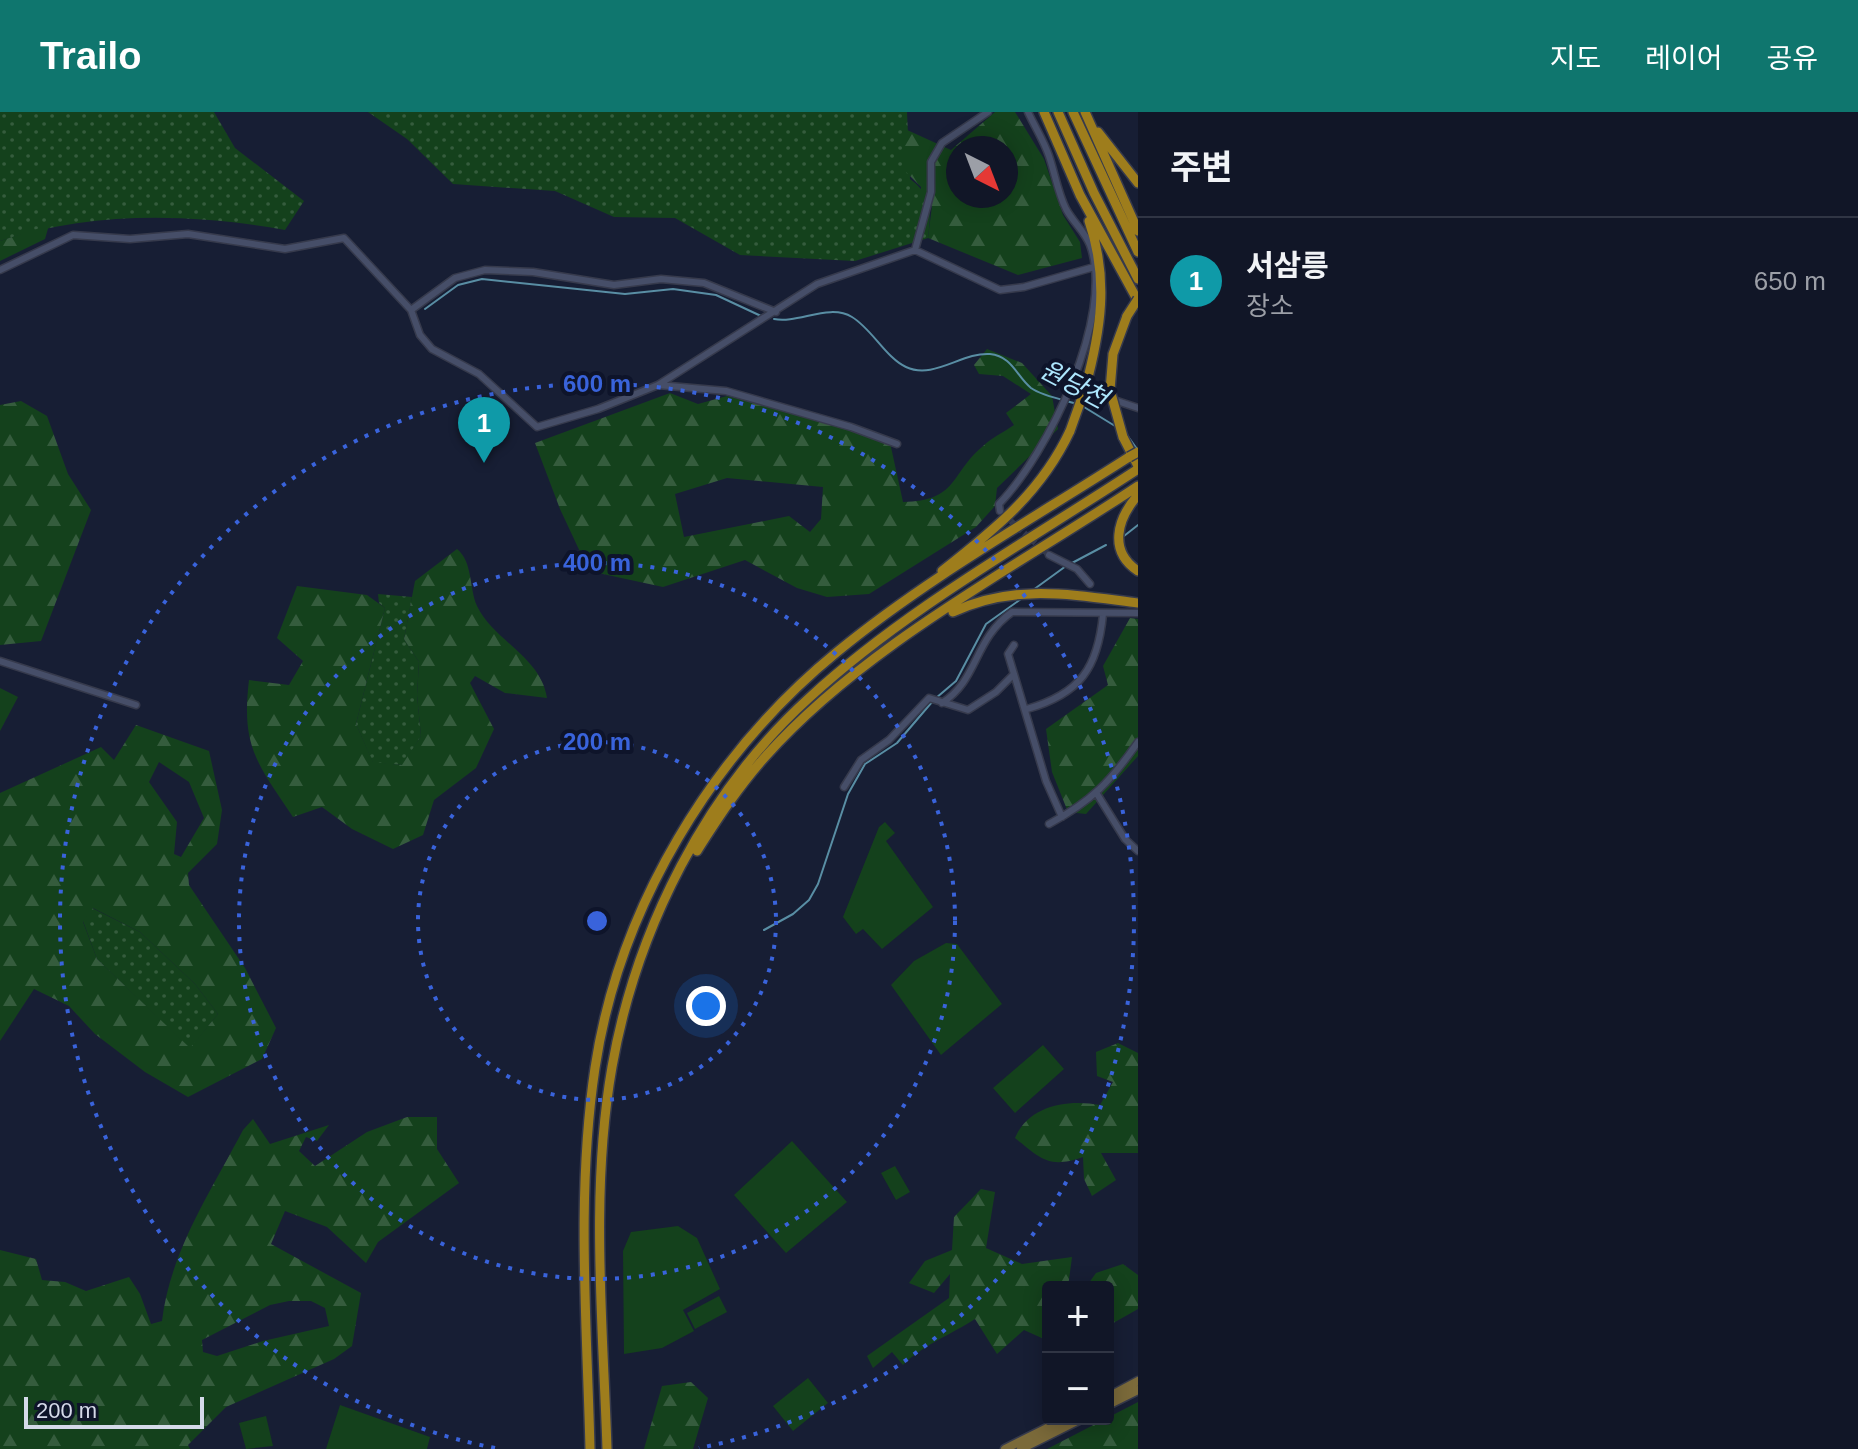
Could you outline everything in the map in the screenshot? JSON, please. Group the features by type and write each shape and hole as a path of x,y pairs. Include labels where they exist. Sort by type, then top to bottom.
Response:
{"highway":[{"path":"607,1449 601,1221 604,1137 619,1033 628,998 658,915 681,867 727,791 807,699 949,591 1138,468 1123,437 1110,390 1113,354 1127,316 1138,300 1080,195 1044,112"},
{"path":"1058,112 1094,193 1138,279"},
{"path":"1073,112 1138,252"},
{"path":"1086,112 1108,148 1138,183"},
{"path":"1086,112 1138,231"},
{"path":"590,1449 585,1233 591,1101 603,1030 623,959 642,908 714,783 785,699 1010,518 1046,474 1070,431 1085,389 1102,313 1103,284 1099,254 1080,195"},
{"path":"868,630 1133,454"},
{"path":"658,915 712,827 753,770 808,714 878,657 1138,486"},
{"path":"1138,495 1120,521 1117,534 1121,552 1138,571"},
{"path":"878,657 946,616 1000,595 1053,593 1138,603"}],"main road":[{"path":"1114,1394 1138,1381"},
{"path":"1114,1402 1138,1390"},
{"path":"1005,1449 1053,1425"},
{"path":"1021,1449 1069,1425"}],"street":[{"path":"915,250 931,192 931,162 942,143 988,112"},
{"path":"1000,511 999,504 1030,465 1068,388 1096,302 1090,244 1066,209 1048,152 1028,112"},
{"path":"0,270 73,235 130,239 188,234 285,249 344,238 411,310 420,335 432,349 479,374 537,427 598,409 658,385 817,284 915,250 1000,290 1024,287 1094,267"},
{"path":"411,310 455,278 485,270 533,272 614,285 661,279 704,283 776,312"},
{"path":"658,385 726,391 851,427 897,444"},
{"path":"1068,388 1138,408"},
{"path":"1049,555 1077,569 1090,584"},
{"path":"1089,613 1090,605"},
{"path":"844,787 861,760 889,740 920,705 938,700 963,685 988,635 1012,612 1138,613"},
{"path":"1027,709 1057,701 1089,669 1097,654 1103,614"},
{"path":"1014,645 1008,654 1027,709 1046,781 1062,817"},
{"path":"0,661 136,705"},
{"path":"938,700 968,710 996,692 1014,674"},
{"path":"1049,824 1097,794 1117,774 1138,742"},
{"path":"1097,794 1125,839 1138,851"}],"green space":[{"path":"0,112 214,112 235,148 304,201 285,230 214,220 141,218 70,224 0,241"},
{"path":"368,112 907,112 910,179 927,198 930,220 928,238 855,261 740,255 675,218 614,217 555,191 453,184 407,139"},
{"path":"995,112 1015,112 1044,159 1063,215 1080,242 1082,258 1018,275 928,238 932,206 921,200 921,187 904,170 905,129 946,148 946,208 1018,208 1018,136 967,136"},
{"path":"49,225 45,239 0,261 0,241"},
{"path":"987,349 1022,363 1052,396 1058,429 997,488 995,506 976,527 869,594 827,597 797,588 745,560 663,587 589,571 560,509 535,443 670,393 698,404 727,396 889,438 903,502 921,500 944,491 982,447 1014,425 1006,413 1031,394 1003,376 979,374 974,365","holes":["727,478 823,487 821,519 810,532 789,516 684,537 675,494"]},
{"path":"21,401 47,416 68,474 91,510 41,641 0,645 0,405"},
{"path":"457,549 466,561 477,606 494,629 536,671 547,698 505,693 475,676 470,683 494,729 476,768 434,800 423,835 393,849 352,829 322,807 293,817 254,753 247,722 247,703 249,680 289,685 303,661 277,638 297,586 367,595 385,608 356,724 373,762 402,765 421,736 417,695 419,662 404,639 415,581"},
{"path":"378,594 412,597 404,639 419,662 417,695 421,736 403,765 373,763 356,724 385,608 379,603"},
{"path":"1130,618 1138,619 1138,756 1086,814 1068,812 1052,772 1046,729 1108,685 1103,666"},
{"path":"0,688 18,697 0,731"},
{"path":"136,725 209,751 222,810 217,844 188,873 189,885 245,968 276,1028 262,1059 188,1097 145,1072 95,1034 69,1006 34,989 0,1041 0,793 101,747 114,760","holes":["159,762 189,782 204,818 181,857 174,854 177,822 149,782","93,908 140,932 195,984 218,1014 190,1048 97,959 83,922"]},
{"path":"885,822 895,833 886,841 933,907 882,949 863,929 856,934 843,917 879,827"},
{"path":"92,908 140,932 195,984 218,1014 190,1049 97,959 83,921"},
{"path":"946,943 957,944 1002,1004 941,1055 891,985 914,961"},
{"path":"1118,1043 1138,1053 1138,1153 1101,1153 1116,1180 1092,1196 1084,1179 1083,1157 1053,1162 1032,1152 1015,1138 1021,1127 1040,1111 1063,1104 1100,1105 1113,1082 1097,1076 1096,1052"},
{"path":"1043,1045 1064,1069 1015,1113 993,1088"},
{"path":"407,1117 437,1117 437,1149 459,1183 378,1242 366,1263 327,1227 285,1211 271,1244 361,1293 352,1346 334,1359 226,1407 188,1445 190,1449 0,1449 0,1250 36,1259 42,1280 65,1282 86,1291 129,1277 140,1294 151,1324 162,1321 166,1295 183,1246 243,1130 253,1119 270,1144 329,1125 317,1141 306,1137 299,1151 315,1166 367,1132","holes":["311,1301 325,1308 329,1326 263,1341 217,1356 203,1352 202,1340 270,1305"]},
{"path":"792,1141 847,1202 786,1253 734,1195"},
{"path":"895,1166 910,1192 896,1200 881,1173"},
{"path":"981,1189 995,1192 986,1248 1022,1264 1072,1257 1069,1281 1042,1281 1042,1338 1024,1330 997,1354 975,1319 928,1346 903,1365 892,1352 873,1368 867,1356 949,1298 950,1274 934,1293 909,1283 925,1261 952,1250 954,1217"},
{"path":"678,1226 697,1238 720,1289 683,1310 694,1331 662,1348 624,1354 623,1251 631,1232"},
{"path":"1123,1264 1138,1275 1138,1309 1114,1323 1114,1281 1090,1281 1096,1273"},
{"path":"719,1296 727,1312 695,1329 687,1313"},
{"path":"808,1378 828,1403 793,1431 773,1406"},
{"path":"691,1382 708,1398 693,1449 644,1449 662,1386"},
{"path":"1138,1402 1138,1449 1047,1449 1093,1425 1114,1425 1114,1414"},
{"path":"340,1405 430,1437 427,1449 326,1449"},
{"path":"266,1416 273,1446 246,1449 239,1423"}],"waterway":[{"name":"원당천","path":"425,309 458,285 482,279 625,294 673,289 716,295 761,316"},
{"name":"원당천","path":"774,319 843,313 859,322 899,363 916,370 938,368 980,355 998,356 1036,391 1078,404"},
{"name":"원당천","path":"1084,407 1115,426"},
{"name":"원당천","path":"1127,435 1137,449"},
{"path":"1124,536 1138,525"},
{"path":"1072,563 1106,545"},
{"path":"1033,590 1066,566"},
{"path":"936,698 956,681 986,624 1021,599"},
{"path":"764,930 793,914 809,900 818,884 848,794 865,764 897,743 932,702"}],"tunnel":[{"path":"1004,515 1049,555"}],"place":[{"name":"서삼릉","path":"484,463"}]}
